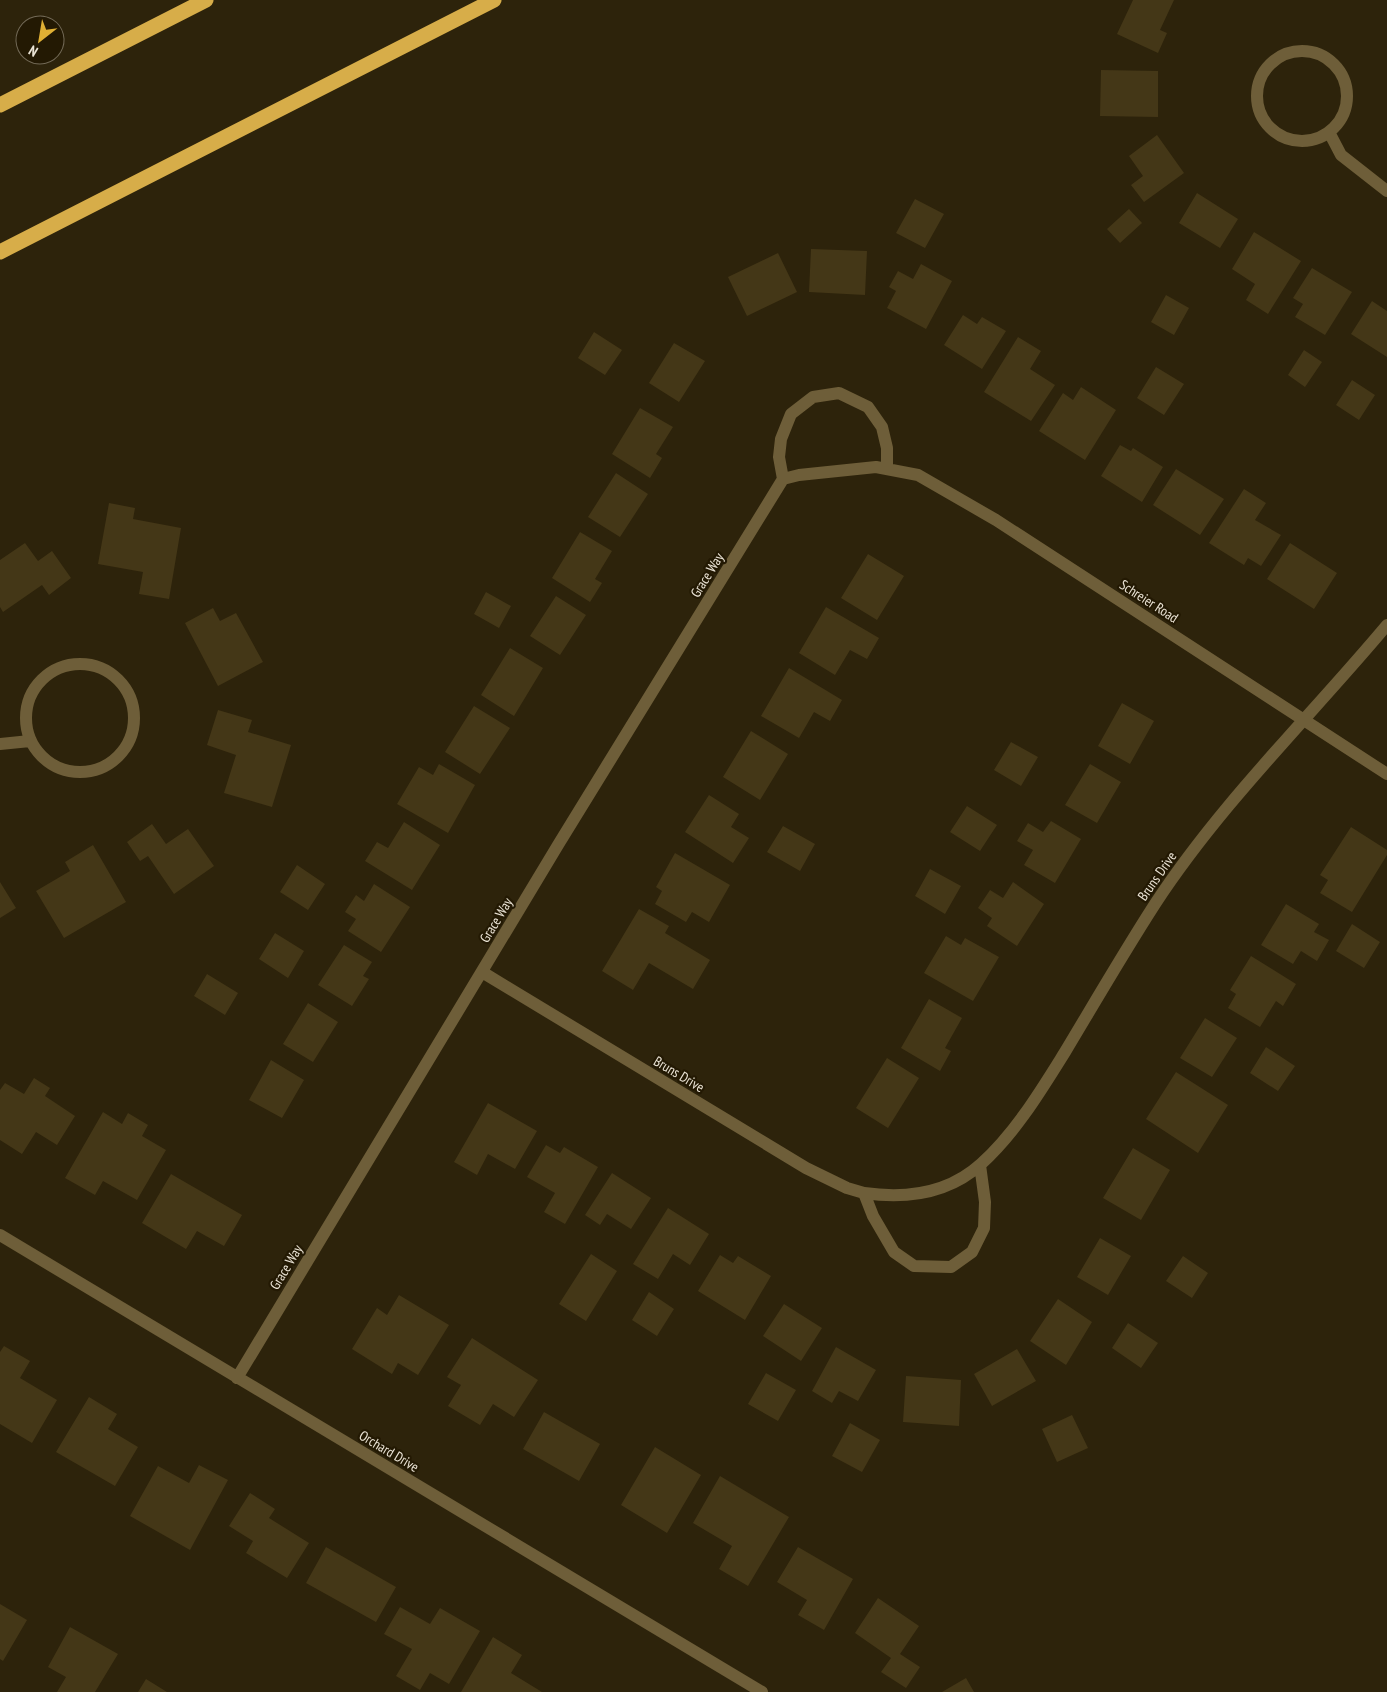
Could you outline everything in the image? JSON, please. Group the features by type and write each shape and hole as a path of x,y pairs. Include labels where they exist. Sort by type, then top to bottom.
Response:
{"highway":[{"path":"0,105 206,0"},
{"path":"0,252 494,0"}],"street":[{"path":"1295,51 1311,52 1326,58 1334,64 1343,77 1347,97 1344,113 1329,132 1315,139 1296,141 1281,136 1268,126 1259,113 1256,97 1261,75 1274,60 1295,51"},
{"path":"1329,132 1341,155 1387,191"},
{"path":"783,479 779,457 781,439 791,414 813,397 839,393 868,407 882,428 887,448 887,469"},
{"name":"Schreier Road","path":"783,479 798,475 876,467 918,475 996,520 1387,774"},
{"name":"Grace Way","path":"237,1378 783,479"},
{"name":"Bruns Drive","path":"482,972 806,1168 847,1188 890,1197 926,1194 947,1186 980,1165 1012,1131 1038,1095 1161,896 1209,830 1387,625"},
{"path":"86,664 112,674 127,690 134,709 131,737 118,756 97,770 69,771 57,768 42,756 30,741 26,707 35,687 44,677 60,667 86,664"},
{"path":"0,744 30,741"},
{"path":"864,1193 873,1216 894,1252 914,1266 950,1267 972,1252 984,1228 986,1202 980,1165"},
{"name":"Orchard Drive","path":"0,1235 762,1692"}],"building":[{"path":"1133,0 1174,0 1160,30 1167,33 1158,53 1117,34"},
{"path":"1101,70 1158,71 1158,117 1100,116"},
{"path":"1157,135 1184,173 1144,202 1131,185 1143,176 1129,156"},
{"path":"1197,193 1238,219 1220,248 1179,223"},
{"path":"915,199 944,214 925,248 896,233"},
{"path":"1129,209 1142,223 1120,243 1107,229"},
{"path":"1254,232 1301,261 1268,314 1246,300 1255,284 1232,269"},
{"path":"811,249 867,251 865,295 809,292"},
{"path":"778,253 797,292 747,316 728,277"},
{"path":"921,264 952,281 926,329 887,308 896,291 889,287 898,271 913,279"},
{"path":"1312,268 1352,292 1325,335 1295,317 1303,304 1293,298"},
{"path":"1166,295 1189,308 1174,335 1151,322"},
{"path":"1372,301 1387,311 1387,357 1351,334"},
{"path":"963,315 977,324 982,317 1006,331 982,369 944,345"},
{"path":"594,332 622,350 605,375 578,358"},
{"path":"1018,337 1041,351 1030,369 1055,385 1031,421 984,392"},
{"path":"674,343 705,361 679,402 649,383"},
{"path":"1304,350 1322,362 1305,387 1288,375"},
{"path":"1156,367 1184,384 1164,415 1137,398"},
{"path":"1352,380 1375,395 1359,420 1336,405"},
{"path":"1081,387 1116,410 1085,460 1039,431 1063,393 1073,400"},
{"path":"640,408 673,427 656,454 662,458 650,478 612,454"},
{"path":"1120,445 1131,451 1133,448 1163,467 1142,502 1101,476"},
{"path":"1176,469 1224,499 1200,535 1153,505"},
{"path":"616,473 648,494 620,537 588,517"},
{"path":"1244,489 1266,503 1255,520 1281,535 1261,566 1248,558 1244,565 1209,543"},
{"path":"109,503 135,508 133,519 181,528 169,599 139,594 143,572 98,564"},
{"path":"580,532 612,551 595,579 602,583 590,602 552,578"},
{"path":"25,543 38,561 52,551 71,578 49,595 42,585 3,612 0,607 0,560"},
{"path":"1290,543 1337,573 1314,609 1267,579"},
{"path":"868,554 904,576 877,620 841,598"},
{"path":"486,592 511,606 499,628 474,614"},
{"path":"556,596 586,615 560,655 530,636"},
{"path":"826,607 879,638 867,659 850,650 835,675 799,653"},
{"path":"213,608 220,621 236,613 263,662 218,686 185,623"},
{"path":"510,648 543,668 514,716 481,695"},
{"path":"789,668 842,700 830,721 814,712 799,738 761,716"},
{"path":"1122,703 1154,721 1130,764 1098,746"},
{"path":"474,706 510,728 480,774 445,752"},
{"path":"218,710 252,720 248,732 291,745 272,807 224,793 236,755 207,745"},
{"path":"751,731 788,754 760,800 723,777"},
{"path":"1011,742 1038,757 1021,786 994,770"},
{"path":"439,764 475,785 448,833 397,804 419,767 433,775"},
{"path":"1090,764 1121,782 1097,823 1065,805"},
{"path":"709,795 739,814 731,827 749,838 733,863 685,832"},
{"path":"967,806 997,825 980,851 950,832"},
{"path":"1051,821 1081,839 1055,883 1024,865 1033,850 1017,841 1028,823 1043,832"},
{"path":"404,822 440,845 412,890 365,861 377,842 388,848"},
{"path":"152,824 166,844 188,829 214,866 174,894 148,856 140,861 127,842"},
{"path":"783,826 815,844 800,871 767,852"},
{"path":"1351,827 1387,850 1387,855 1352,912 1320,893 1328,880 1320,875"},
{"path":"93,845 126,902 64,938 36,891 70,871 65,862"},
{"path":"675,853 730,885 709,922 692,912 686,922 655,904 662,891 656,887"},
{"path":"297,865 325,884 308,910 280,892"},
{"path":"930,869 961,886 945,914 915,896"},
{"path":"0,882 16,908 0,918"},
{"path":"1013,882 1044,904 1017,946 987,926 992,918 978,908 990,890 1003,898"},
{"path":"374,884 410,907 381,952 348,931 356,919 345,912 356,895 364,901"},
{"path":"1286,904 1319,924 1314,932 1329,940 1317,961 1301,951 1293,964 1261,945"},
{"path":"639,909 669,926 665,933 710,960 693,989 649,963 633,990 602,971"},
{"path":"1352,924 1380,942 1364,968 1336,951"},
{"path":"275,933 304,951 288,978 259,959"},
{"path":"946,936 961,945 965,938 999,957 973,1001 924,973"},
{"path":"344,945 372,962 363,976 369,979 352,1006 318,985"},
{"path":"1251,956 1296,984 1283,1006 1276,1001 1260,1027 1228,1008 1236,994 1230,990"},
{"path":"207,974 238,993 225,1015 194,996"},
{"path":"929,999 962,1018 945,1048 951,1051 940,1071 901,1048"},
{"path":"308,1003 338,1022 313,1062 283,1044"},
{"path":"1205,1018 1237,1038 1212,1077 1180,1058"},
{"path":"1266,1047 1295,1066 1278,1091 1250,1073"},
{"path":"887,1058 919,1078 888,1128 856,1108"},
{"path":"271,1060 304,1080 282,1118 249,1100"},
{"path":"1176,1072 1228,1105 1198,1153 1146,1119"},
{"path":"34,1078 50,1088 45,1096 75,1116 57,1145 36,1132 22,1154 0,1140 0,1090 5,1083 24,1094"},
{"path":"488,1103 537,1131 515,1169 488,1154 477,1175 454,1162"},
{"path":"103,1112 122,1124 128,1113 148,1125 142,1136 166,1150 137,1200 103,1181 95,1195 65,1178"},
{"path":"546,1145 560,1153 564,1147 598,1167 565,1224 544,1212 555,1193 527,1177"},
{"path":"1133,1148 1170,1170 1141,1220 1103,1198"},
{"path":"612,1173 651,1198 631,1229 607,1214 600,1225 585,1215"},
{"path":"171,1174 242,1215 224,1246 197,1231 186,1249 142,1223"},
{"path":"668,1208 709,1234 690,1265 673,1254 658,1279 633,1264"},
{"path":"1100,1238 1131,1256 1108,1295 1077,1277"},
{"path":"591,1254 617,1271 586,1321 559,1304"},
{"path":"720,1255 733,1263 738,1256 771,1276 745,1320 698,1291"},
{"path":"1183,1256 1208,1273 1192,1298 1166,1281"},
{"path":"649,1292 674,1309 657,1336 632,1320"},
{"path":"399,1295 449,1325 418,1375 398,1363 392,1374 352,1349 377,1308 387,1315"},
{"path":"1058,1299 1092,1322 1066,1365 1030,1341"},
{"path":"784,1304 822,1328 801,1361 763,1336"},
{"path":"1128,1323 1158,1343 1141,1368 1112,1348"},
{"path":"472,1338 538,1380 514,1417 493,1404 480,1425 448,1406 461,1385 447,1377"},
{"path":"4,1346 30,1361 20,1378 57,1400 32,1443 0,1424 0,1352"},
{"path":"836,1347 876,1370 858,1401 839,1391 832,1403 812,1391"},
{"path":"1017,1349 1036,1381 992,1406 974,1374"},
{"path":"766,1373 796,1390 778,1421 748,1404"},
{"path":"906,1376 961,1380 959,1426 903,1422"},
{"path":"89,1397 117,1414 108,1429 138,1447 115,1486 56,1452"},
{"path":"544,1412 600,1444 579,1481 523,1449"},
{"path":"1072,1415 1088,1448 1057,1462 1042,1429"},
{"path":"850,1423 880,1440 862,1472 832,1456"},
{"path":"655,1447 701,1475 667,1533 621,1505"},
{"path":"199,1465 228,1480 190,1550 130,1516 158,1466 189,1483"},
{"path":"720,1476 789,1517 748,1586 719,1569 732,1546 693,1523"},
{"path":"250,1493 275,1509 269,1518 309,1543 287,1578 246,1553 253,1541 229,1526"},
{"path":"326,1547 396,1587 376,1622 306,1583"},
{"path":"798,1547 853,1579 824,1630 798,1615 807,1600 777,1582"},
{"path":"878,1598 919,1626 900,1654 920,1667 906,1688 881,1672 891,1658 855,1633"},
{"path":"0,1604 27,1620 3,1661 0,1659"},
{"path":"400,1607 430,1624 440,1608 480,1631 449,1684 430,1673 420,1690 396,1676 412,1649 384,1634"},
{"path":"70,1627 118,1654 95,1692 57,1692 66,1677 48,1667"},
{"path":"493,1637 522,1655 511,1673 542,1692 461,1692"},
{"path":"966,1678 974,1692 942,1692"},
{"path":"146,1679 167,1692 138,1692"}]}
